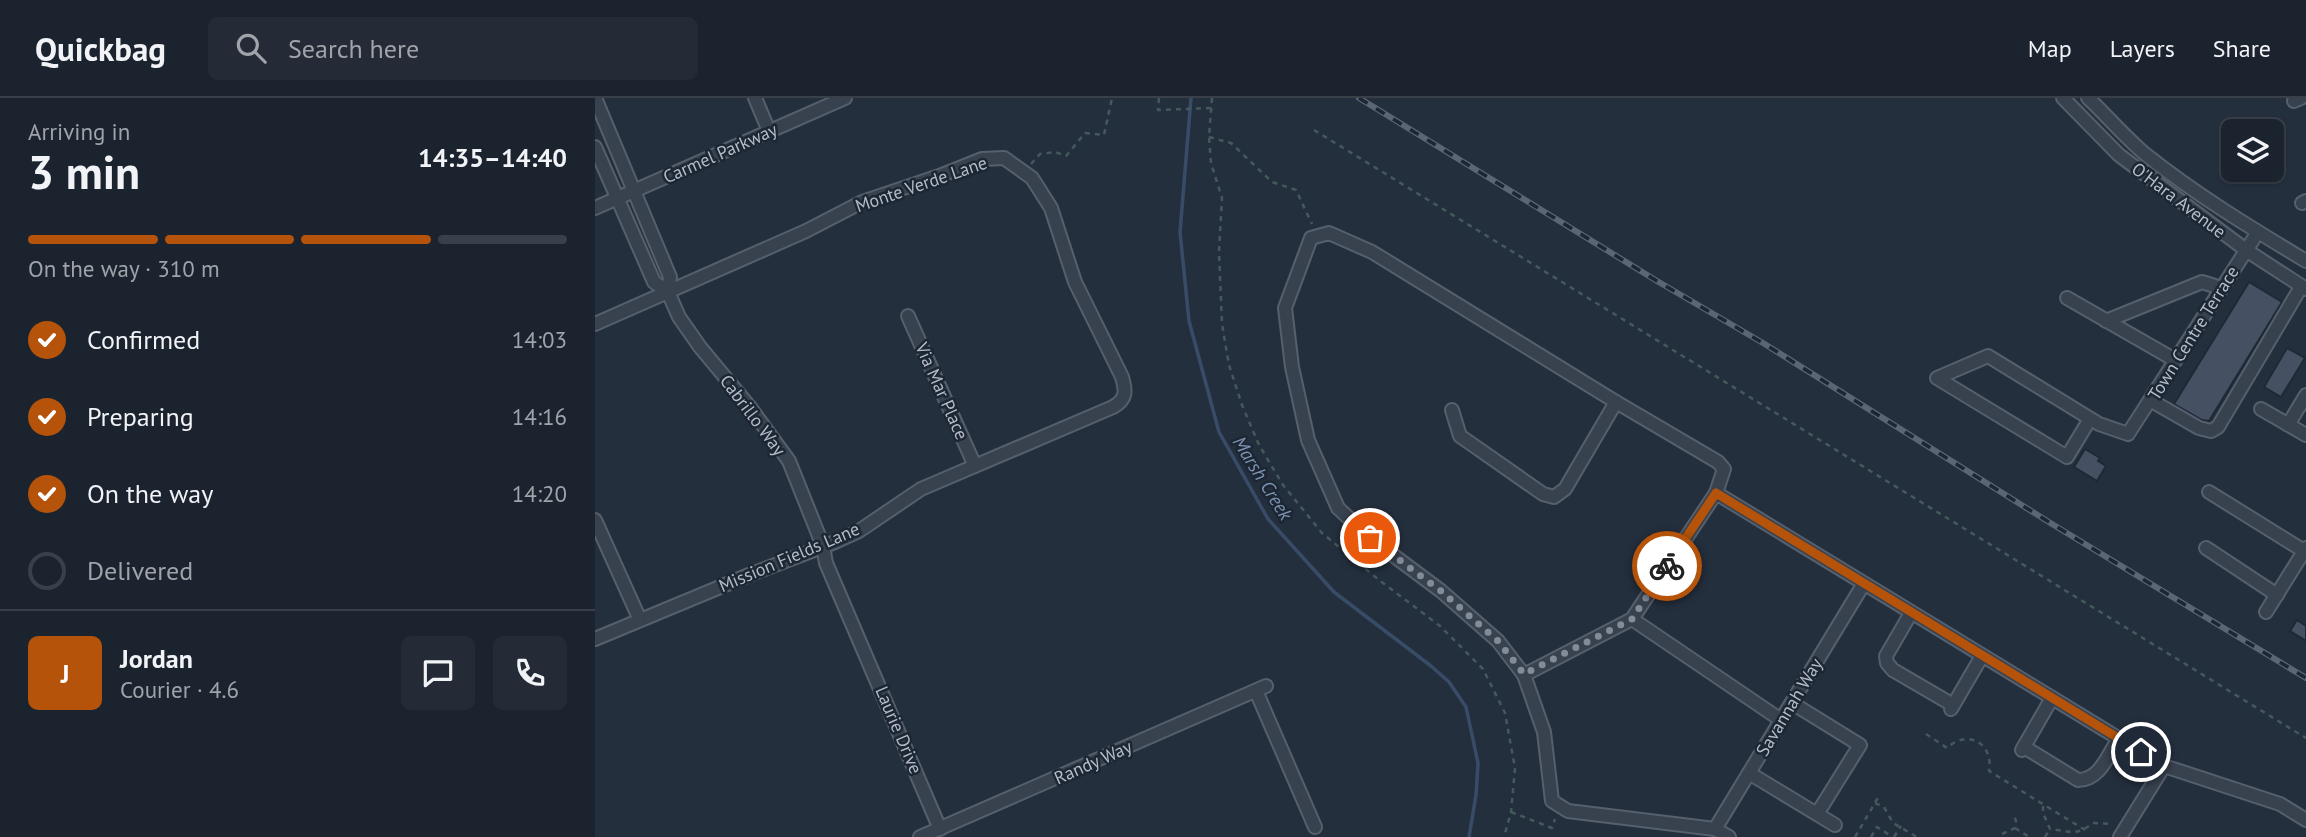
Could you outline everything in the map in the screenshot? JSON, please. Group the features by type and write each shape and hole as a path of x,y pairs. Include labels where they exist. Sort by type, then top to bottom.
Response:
{"street":[{"name":"Cabrillo Way","path":"595,98 670,277 668,292"},
{"path":"755,98 769,131"},
{"name":"Carmel Parkway","path":"595,208 845,98"},
{"name":"O'Hara Avenue","path":"2063,98 2119,155 2245,250 2286,276 2303,294"},
{"name":"O'Hara Avenue","path":"2088,98 2144,153 2258,232 2306,261"},
{"name":"Cabrillo Way","path":"595,147 654,282 668,292 679,317 700,347 749,406 789,461 823,546 826,563 857,631"},
{"name":"Monte Verde Lane","path":"595,324 806,231 862,202 982,159 1004,158 1024,171"},
{"name":"Mission Fields Lane","path":"595,639 859,531 892,506 921,489 1122,402 1126,392 1122,377 1075,282 1051,208 1032,178 1024,171"},
{"name":"Town Centre Terrace","path":"2091,419 2128,434 2258,232"},
{"path":"1524,674 1632,619 1716,493 1724,469 1718,462 1372,253 1329,233 1311,238 1285,308 1291,367 1308,440 1338,508 1370,538 1441,591 1498,641 1524,674 1544,732 1552,801 1568,811 1714,829 1729,837"},
{"path":"2106,321 2202,282 2221,288"},
{"path":"2150,400 2199,428 2211,431 2218,427 2303,294"},
{"path":"2067,298 2175,360"},
{"name":"Via Mar Place","path":"908,316 975,466"},
{"path":"1988,356 2091,419 2067,457 1937,378 1988,356"},
{"path":"2288,425 2306,395"},
{"path":"1452,410 1460,436 1543,494 1554,497 1565,489 1616,402"},
{"path":"2261,409 2306,435"},
{"path":"2209,492 2305,549 2266,612"},
{"path":"1716,493 1863,585 2164,765 2280,804 2306,820"},
{"path":"595,520 640,620"},
{"path":"2206,548 2277,596"},
{"name":"Savannah Way","path":"1714,829 1863,585"},
{"path":"1910,613 1885,656 1887,663 1893,670 1952,707 1982,656"},
{"path":"1632,619 1781,720"},
{"name":"Laurie Drive","path":"857,631 944,831"},
{"name":"Randy Way","path":"920,837 944,831 1261,689 1315,827"},
{"path":"2052,698 2023,748 2078,780 2087,780 2097,774 2119,738"},
{"path":"1792,703 1860,745 1817,814"},
{"path":"2123,833 2164,765"},
{"path":"1749,773 1835,825"}],"path":[{"path":"1024,171 1040,154 1055,152 1066,156 1085,133 1104,135 1112,98"},
{"path":"1159,98 1158,110 1212,108"},
{"path":"1314,130 2306,738"},
{"path":"1209,137 1231,143 1272,182 1296,190 1318,236"},
{"path":"1926,734 1947,748 1954,741 1968,737 1979,743 1987,751 1989,771 2084,830"},
{"path":"1855,837 1879,796"},
{"path":"1875,803 1884,807 1893,823 1917,837"},
{"path":"1511,812 1552,828 1560,806"},
{"path":"2043,806 2043,813 2050,828"},
{"path":"2012,815 2016,820 2015,828"},
{"path":"2050,828 2074,834 2093,823 2114,824 2123,833"},
{"path":"1871,837 1877,827 1894,837 1901,826"},
{"path":"2002,834 2015,828"},
{"path":"2015,828 2029,837"},
{"path":"2045,837 2050,828"}],"building":[{"path":"2249,282 2282,302 2209,421 2202,420 2174,404"},
{"path":"2287,348 2305,358 2281,397 2264,387"},
{"path":"2085,449 2100,458 2098,461 2106,466 2097,481 2074,467"},
{"path":"2297,620 2306,626 2306,641 2290,631"}],"waterway":[{"name":"Marsh Creek","path":"1191,98 1180,232 1189,321 1219,432 1268,519 1334,592 1431,666 1449,682 1466,707 1478,763 1469,837"}],"railway":[{"path":"1359,98 2306,678"}],"way so far":[{"path":"1370,538 1441,591 1498,641 1524,674 1632,619 1667,566"}],"route":[{"path":"1667,566 1716,493 2141,752"}]}
